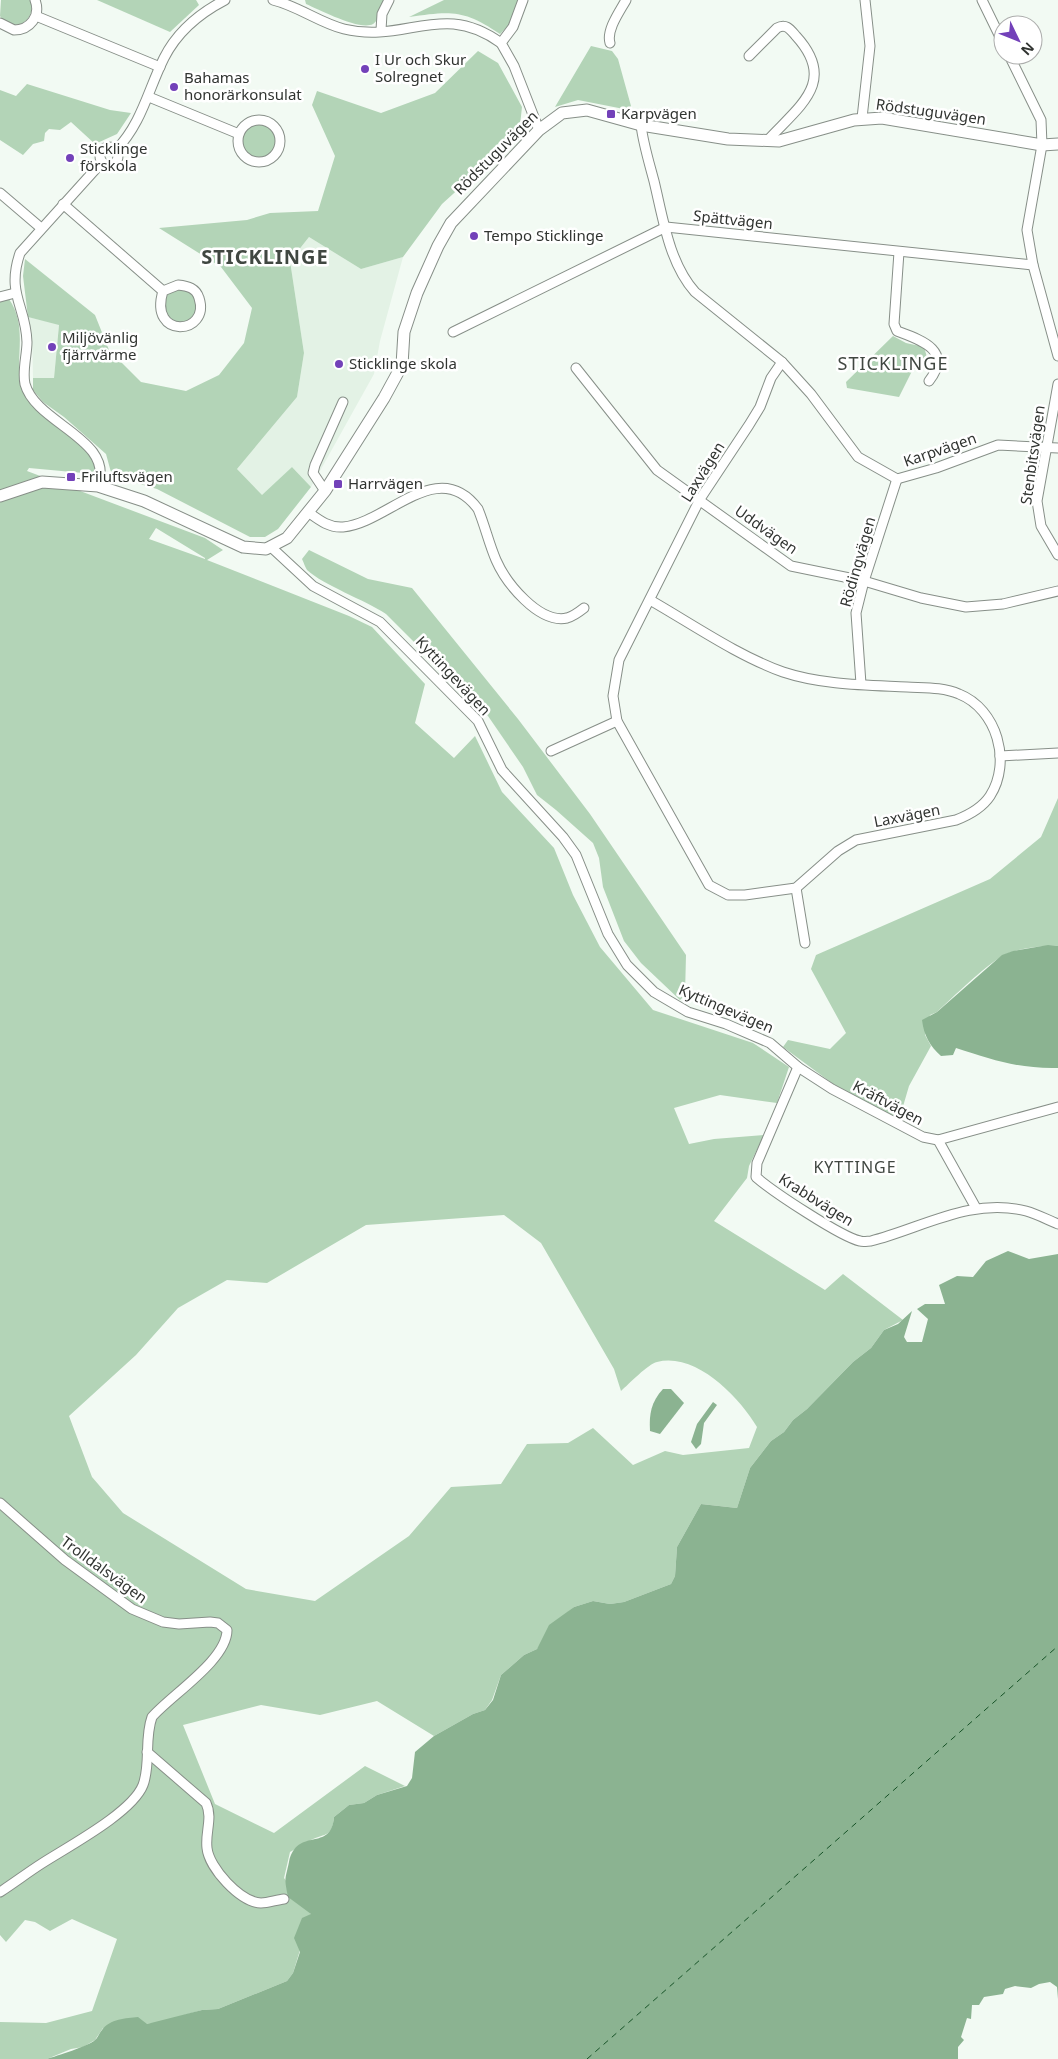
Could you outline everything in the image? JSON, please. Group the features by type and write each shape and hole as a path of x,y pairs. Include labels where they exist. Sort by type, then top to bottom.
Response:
{"street":[{"path":"0,23 8,29 20,30 29,26 36,16 35,0"},
{"path":"98,486 101,478 100,461 91,449 37,404 25,384 27,342 15,293 16,266 20,253 102,162 109,165 114,163 118,155 116,150 137,123 160,67 176,39 195,19 225,0"},
{"path":"273,0 344,29 381,30 431,22 457,21 479,28 501,43 514,66 539,130"},
{"path":"381,30 382,14 389,0"},
{"path":"501,43 513,27 523,0"},
{"path":"610,43 608,39 626,0"},
{"path":"862,118 870,46 866,0"},
{"path":"982,0 993,23"},
{"path":"36,16 160,67"},
{"path":"749,56 777,28 782,26 788,27 798,38 816,70 816,78 807,96 767,141"},
{"path":"1014,65 1041,120 1042,145 1027,230 1033,265 1058,356"},
{"path":"149,97 239,134"},
{"name":"Rödstuguvägen","path":"271,547 292,533 325,490 368,426 402,365 406,322 442,238 464,207 550,120 573,110 588,110 641,124 728,139 767,141 793,139 862,118 882,118 936,125 1042,145 1058,144"},
{"path":"255,120 269,123 279,134 279,148 270,159 261,162 253,161 247,158 239,147 239,134 243,128 255,120"},
{"name":"Karpvägen","path":"641,124 666,227 682,275 691,288 782,362 810,394 858,457 897,479 936,468 998,445 1058,448"},
{"path":"0,193 41,228"},
{"path":"63,204 163,291"},
{"path":"453,332 666,227"},
{"name":"Spättvägen","path":"666,227 1033,265"},
{"path":"899,252 894,324 897,331 932,346 936,353 937,364 935,373 929,380"},
{"path":"178,285 188,286 198,293 202,306 199,316 192,325 181,328 166,322 159,306 163,291 178,285"},
{"path":"0,297 15,293"},
{"name":"Laxvägen","path":"650,600 760,662 782,671 823,681 945,690 970,699 987,716 994,730 1000,756 999,774 989,798 970,815 939,825 856,840 838,851 796,888 745,895 728,895 709,885 617,721 613,696 619,660 700,499 760,407 771,378 782,362"},
{"name":"Uddvägen","path":"576,368 657,470 791,566 864,581 920,598 974,608 1004,604 1058,591"},
{"name":"Stenbitsvägen","path":"1058,384 1038,507 1041,526 1058,555"},
{"path":"325,490 313,473 315,464 344,402"},
{"name":"Rödingvägen","path":"861,684 856,614 864,581 897,479"},
{"path":"0,496 42,482 98,486 144,501 238,545 256,549 271,547"},
{"path":"308,512 324,523 344,527 433,488 458,491 472,500 478,509 502,573 528,603 539,610 560,618 574,616 584,608"},
{"name":"Kyttingevägen","path":"271,547 313,586 380,622 478,721 502,770 563,837 576,855 608,934 640,979 671,1004 770,1043 798,1067"},
{"path":"551,751 617,721"},
{"path":"1000,756 1058,753"},
{"path":"796,888 805,943"},
{"name":"Kräftvägen","path":"798,1067 832,1089 923,1137 938,1140"},
{"name":"Krabbvägen","path":"798,1067 757,1163 756,1177 762,1183 840,1233 860,1242 884,1238 954,1213 976,1208"},
{"path":"1058,1107 938,1140 976,1208 1028,1211 1058,1224"},
{"name":"Trolldalsvägen","path":"0,1503 65,1560 132,1609 163,1622 179,1624 210,1622 218,1623 227,1630 224,1644 212,1661 152,1717 148,1728 145,1777 142,1787 122,1810 0,1892"},
{"path":"147,1752 206,1802 210,1812 207,1848 217,1870 240,1895 260,1902 284,1899"}],"shaded area":[{"path":"1,0 30,0 32,7 27,19 17,25 5,22 0,16"},
{"path":"97,0 196,0 199,5 170,32"},
{"path":"305,0 386,0 375,23 359,25 306,4"},
{"path":"444,0 519,0 509,25 500,34 476,20 456,14 446,13 409,17"},
{"path":"591,46 612,51 618,59 631,106 629,110 578,100 555,107"},
{"path":"478,51 498,63 522,107 519,134 442,204 403,257 361,269 309,237 290,261 304,353 297,397 237,469 262,495 292,467 311,487 278,529 265,537 250,537 157,489 112,476 106,454 64,417 43,402 33,390 33,378 54,378 59,325 28,317 23,276 25,259 95,315 109,350 141,382 186,391 219,375 244,343 252,308 221,267 159,228 247,220 270,213 318,211 335,156 312,105 317,91 381,113 435,93"},
{"path":"27,84 110,110 131,113 117,134 95,144 71,122 60,130 49,129 45,133 44,141 33,144 23,155 0,140 0,90 16,96"},
{"path":"259,124 271,129 276,141 271,153 259,158 247,153 242,141 247,129"},
{"name":"Sticklinge skola","path":"309,237 361,269 403,257 380,341 374,374 311,487 292,467 262,496 237,469 297,397 304,353 290,261"},
{"path":"180,289 192,294 197,306 192,318 180,323 168,318 163,306 168,294"},
{"path":"9,299 15,311 20,334 20,380 29,402 38,412 81,445 90,455 96,467 94,474 29,468 27,471 205,538 223,550 207,560 349,616 372,627 425,684 415,723 454,758 475,736 502,792 554,848 573,895 600,947 653,1010 753,1043 789,1067 777,1103 720,1095 674,1108 689,1144 714,1139 764,1135 749,1166 747,1178 714,1221 825,1290 843,1274 903,1320 884,1330 871,1348 853,1362 807,1409 793,1420 784,1432 771,1441 750,1468 737,1508 701,1504 677,1547 675,1576 671,1584 624,1602 610,1604 593,1601 574,1607 563,1616 537,1649 524,1655 501,1675 492,1700 485,1710 473,1714 434,1736 377,1701 320,1715 261,1705 183,1725 215,1804 274,1833 365,1766 405,1786 377,1795 364,1803 349,1805 334,1817 330,1831 290,1852 284,1878 311,1914 293,1973 287,1981 218,2009 202,2010 157,2023 103,2028 95,2040 83,2047 71,2049 47,2059 0,2059 0,2022 46,2023 92,2011 117,1939 72,1919 50,1931 35,1922 25,1920 6,1942 0,1935 0,300","holes":["156,528 205,558 205,559 149,539","504,1215 541,1243 614,1369 621,1391 644,1370 657,1362 672,1361 687,1364 701,1370 728,1391 757,1427 749,1448 683,1455 665,1451 633,1465 593,1428 568,1443 527,1444 501,1484 451,1487 409,1536 315,1601 246,1589 123,1513 92,1477 69,1416 136,1355 178,1308 227,1280 267,1283 366,1225"]},
{"path":"28,317 59,324 54,378 33,378 32,334"},
{"path":"893,336 906,343 924,347 929,364 913,369 899,397 847,388 846,382"},
{"path":"309,550 368,579 412,588 518,719 590,814 686,955 685,995 680,1000 641,963 624,941 603,887 599,858 593,843 537,795 523,767 488,716 386,614 314,576 307,570 302,559"},
{"path":"1058,798 1058,946 1029,948 1002,956 937,1012 930,1015 925,1035 931,1046 909,1086 899,1120 840,1089 783,1047 788,1040 830,1049 846,1033 811,969 816,955 990,879 1041,837"},
{"path":"1048,945 1058,946 1058,1068 1018,1065 994,1060 956,1048 953,1055 941,1056 937,1052 926,1036 922,1020 937,1012 1002,955 1013,951"},
{"path":"1008,1251 1029,1259 1058,1254 1058,1999 1057,1987 1050,1982 1031,1988 1015,1986 1005,1989 1003,1994 984,1997 979,2005 972,2005 971,2019 967,2018 961,2037 964,2040 958,2047 958,2059 47,2059 92,2042 105,2026 118,2020 138,2017 147,2024 202,2010 218,2009 287,1981 293,1973 300,1952 294,1938 302,1918 311,1914 288,1897 286,1879 293,1851 306,1841 321,1838 327,1834 332,1828 334,1817 349,1805 364,1803 377,1795 407,1786 412,1778 415,1752 434,1736 473,1714 485,1710 493,1700 501,1675 524,1655 537,1649 549,1625 574,1607 593,1601 610,1604 624,1602 671,1584 675,1576 677,1547 701,1504 737,1508 750,1468 771,1441 784,1432 793,1420 807,1409 853,1362 871,1348 884,1330 898,1324 912,1311 904,1337 907,1342 922,1342 928,1319 917,1309 925,1304 945,1304 939,1285 957,1276 973,1277 986,1261"},
{"path":"663,1389 671,1389 684,1403 660,1434 650,1431 650,1419 653,1404"},
{"path":"713,1402 717,1405 704,1423 701,1444 696,1449 691,1442 697,1424"}],"ferry route":[{"path":"587,2059 1058,1646"}],"place":[{"name":"I Ur och Skur Solregnet","path":"365,69"},
{"name":"Bahamas honorärkonsulat","path":"174,87"},
{"name":"Karpvägen","path":"611,114"},
{"name":"Sticklinge förskola","path":"70,158"},
{"name":"Tempo Sticklinge","path":"474,236"},
{"name":"Miljövänlig fjärrvärme","path":"52,347"},
{"name":"Sticklinge skola","path":"339,364"},
{"name":"Friluftsvägen","path":"71,477"},
{"name":"Harrvägen","path":"338,484"}],"district":[{"name":"STICKLINGE","path":"265,257"},
{"name":"STICKLINGE","path":"893,364"},
{"name":"KYTTINGE","path":"855,1167"}]}
